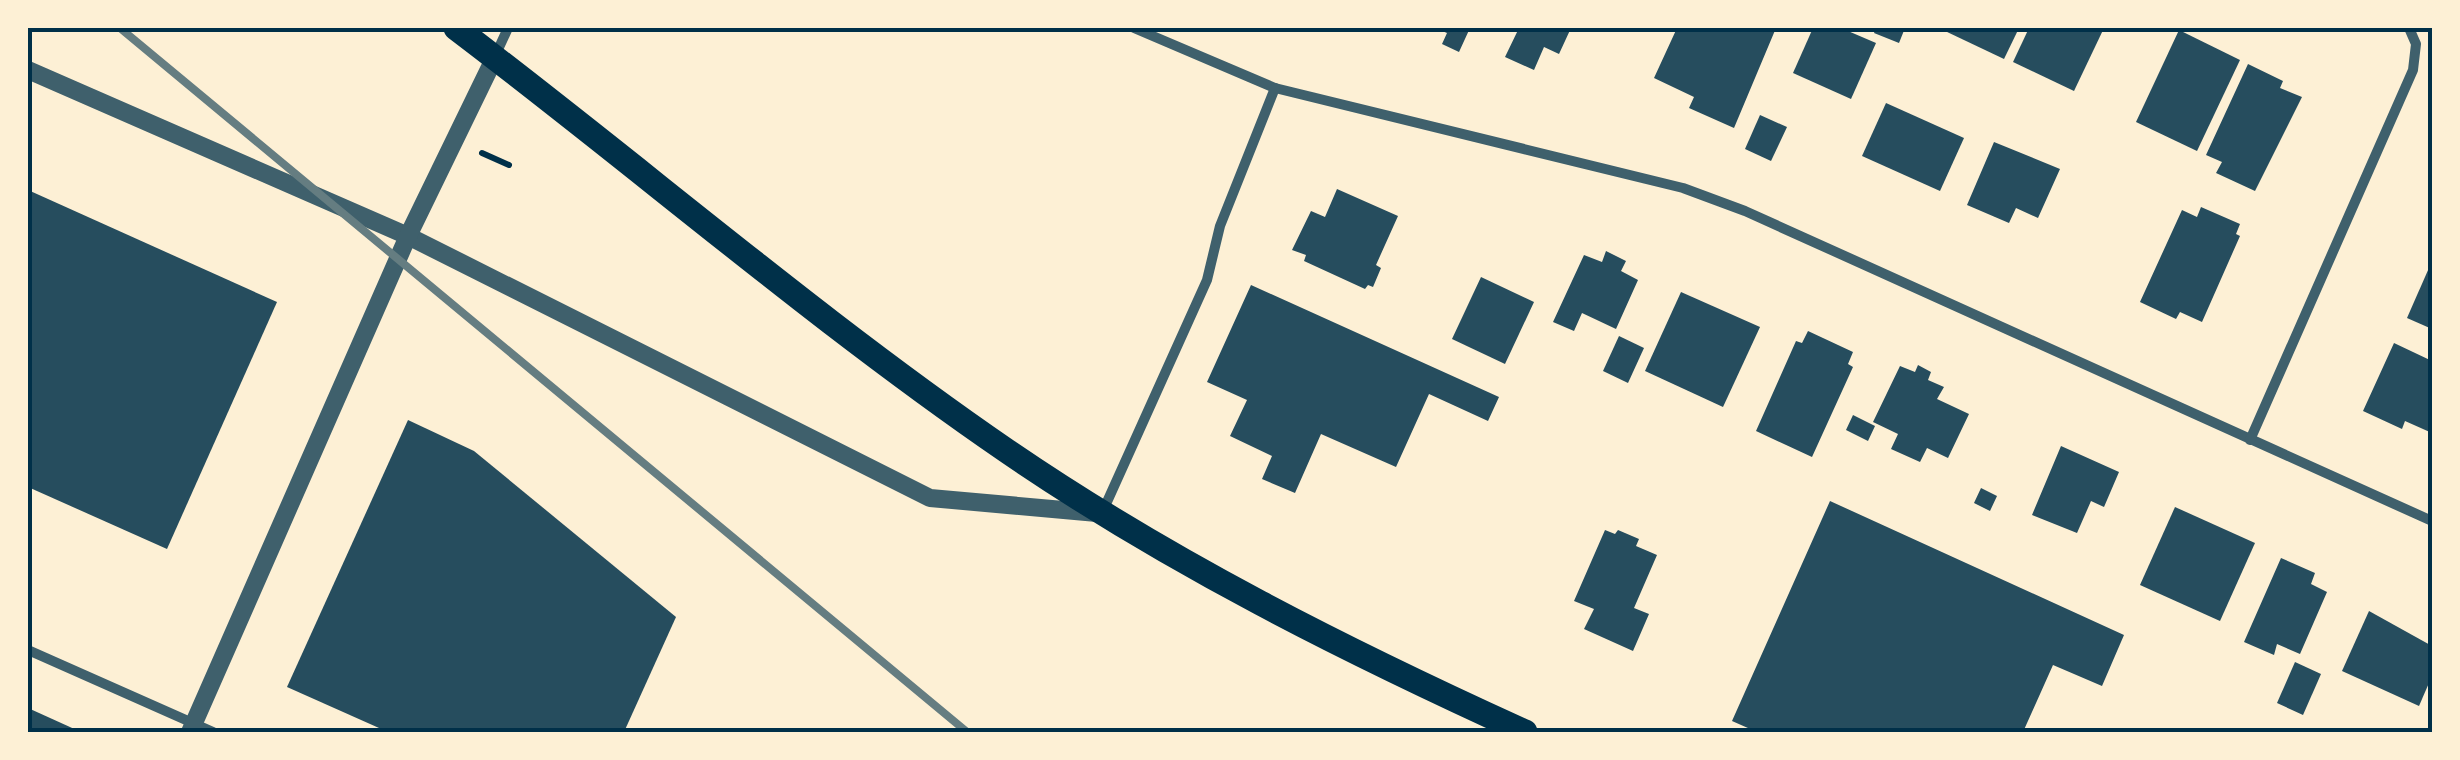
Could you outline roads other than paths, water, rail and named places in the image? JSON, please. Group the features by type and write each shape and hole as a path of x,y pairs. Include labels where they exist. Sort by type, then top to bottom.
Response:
{"main road":[{"path":"456,28 804,303 1007,451 1102,513 1236,590 1525,732"}],"street":[{"path":"192,728 408,236 508,28"},
{"path":"1134,28 1275,88 1682,188 1744,211 2432,521"},
{"path":"2250,440 2414,70 2416,44 2410,28"},
{"path":"28,70 408,236 930,498 1102,513 1207,280 1220,226 1275,88"},
{"path":"28,650 192,728 213,732"}],"railway":[{"path":"120,28 967,732"}]}
